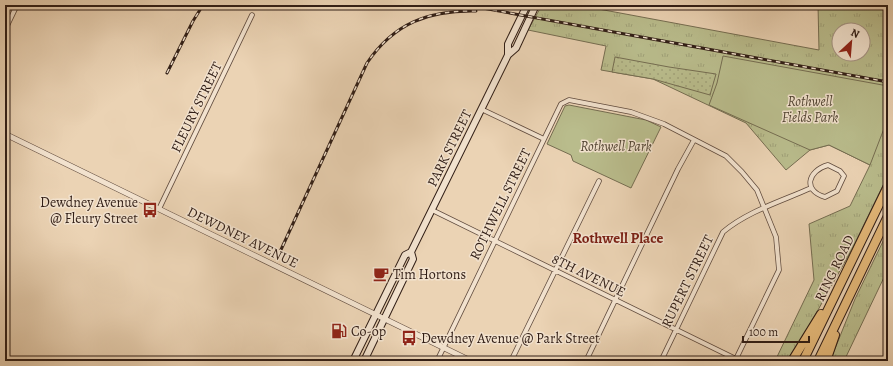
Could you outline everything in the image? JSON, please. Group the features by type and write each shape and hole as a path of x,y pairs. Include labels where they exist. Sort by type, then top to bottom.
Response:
{"highway":[{"name":"RING ROAD","path":"803,361 888,186"},
{"name":"RING ROAD","path":"818,361 888,216"},
{"path":"792,361 844,276"},
{"path":"826,361 847,302"}],"main road":[{"name":"PARK STREET","path":"508,55 508,44 527,5"},
{"name":"PARK STREET","path":"353,361 405,255 411,252 508,55 516,48 536,5"},
{"name":"PARK STREET","path":"364,361 413,259 411,252"}],"street":[{"path":"5,30 17,5"},
{"name":"FLEURY STREET","path":"159,209 252,15"},
{"name":"ROTHWELL STREET","path":"437,361 561,104 569,100 631,112 664,124 726,156 757,190 776,237 779,270 736,360"},
{"path":"482,109 544,139"},
{"name":"DEWDNEY AVENUE","path":"5,134 472,361"},
{"path":"586,361 678,169 694,140"},
{"path":"828,165 840,171 844,176 837,190 825,197 818,195 811,188 812,174 820,167 828,165"},
{"path":"511,361 599,181"},
{"name":"RUPERT STREET","path":"661,361 724,232 735,222 811,188"},
{"name":"8TH AVENUE","path":"432,210 676,329 736,360"},
{"path":"885,361 888,354"}],"green space":[{"path":"542,5 577,5 819,50 818,5 888,5 888,175 852,249 813,319 787,361 775,361 814,280 809,224 850,206 870,165 829,145 810,150 786,170 746,123 653,79 601,70 606,46 528,30"},
{"name":"Rothwell Fields Park","path":"723,56 888,86 888,118 870,165 829,145 810,150 709,105 717,83"},
{"path":"615,57 716,74 710,95 653,79 612,72"},
{"name":"Rothwell Park","path":"569,105 646,120 661,127 631,188 573,161 571,155 547,144 565,106"},
{"path":"888,231 888,269 844,361 830,361 855,299"}],"railway":[{"path":"167,73 193,21 203,5"},
{"path":"466,5 888,82"},
{"path":"279,254 367,63 378,49 401,29 428,16 459,11 476,11"}],"place":[{"name":"Dewdney Avenue @ Fleury Street","path":"150,210"},
{"name":"Tim Hortons","path":"381,274"},
{"name":"Co-op","path":"339,331"},
{"name":"Dewdney Avenue @ Park Street","path":"409,338"}],"district":[{"name":"Rothwell Place","path":"618,238"}]}
